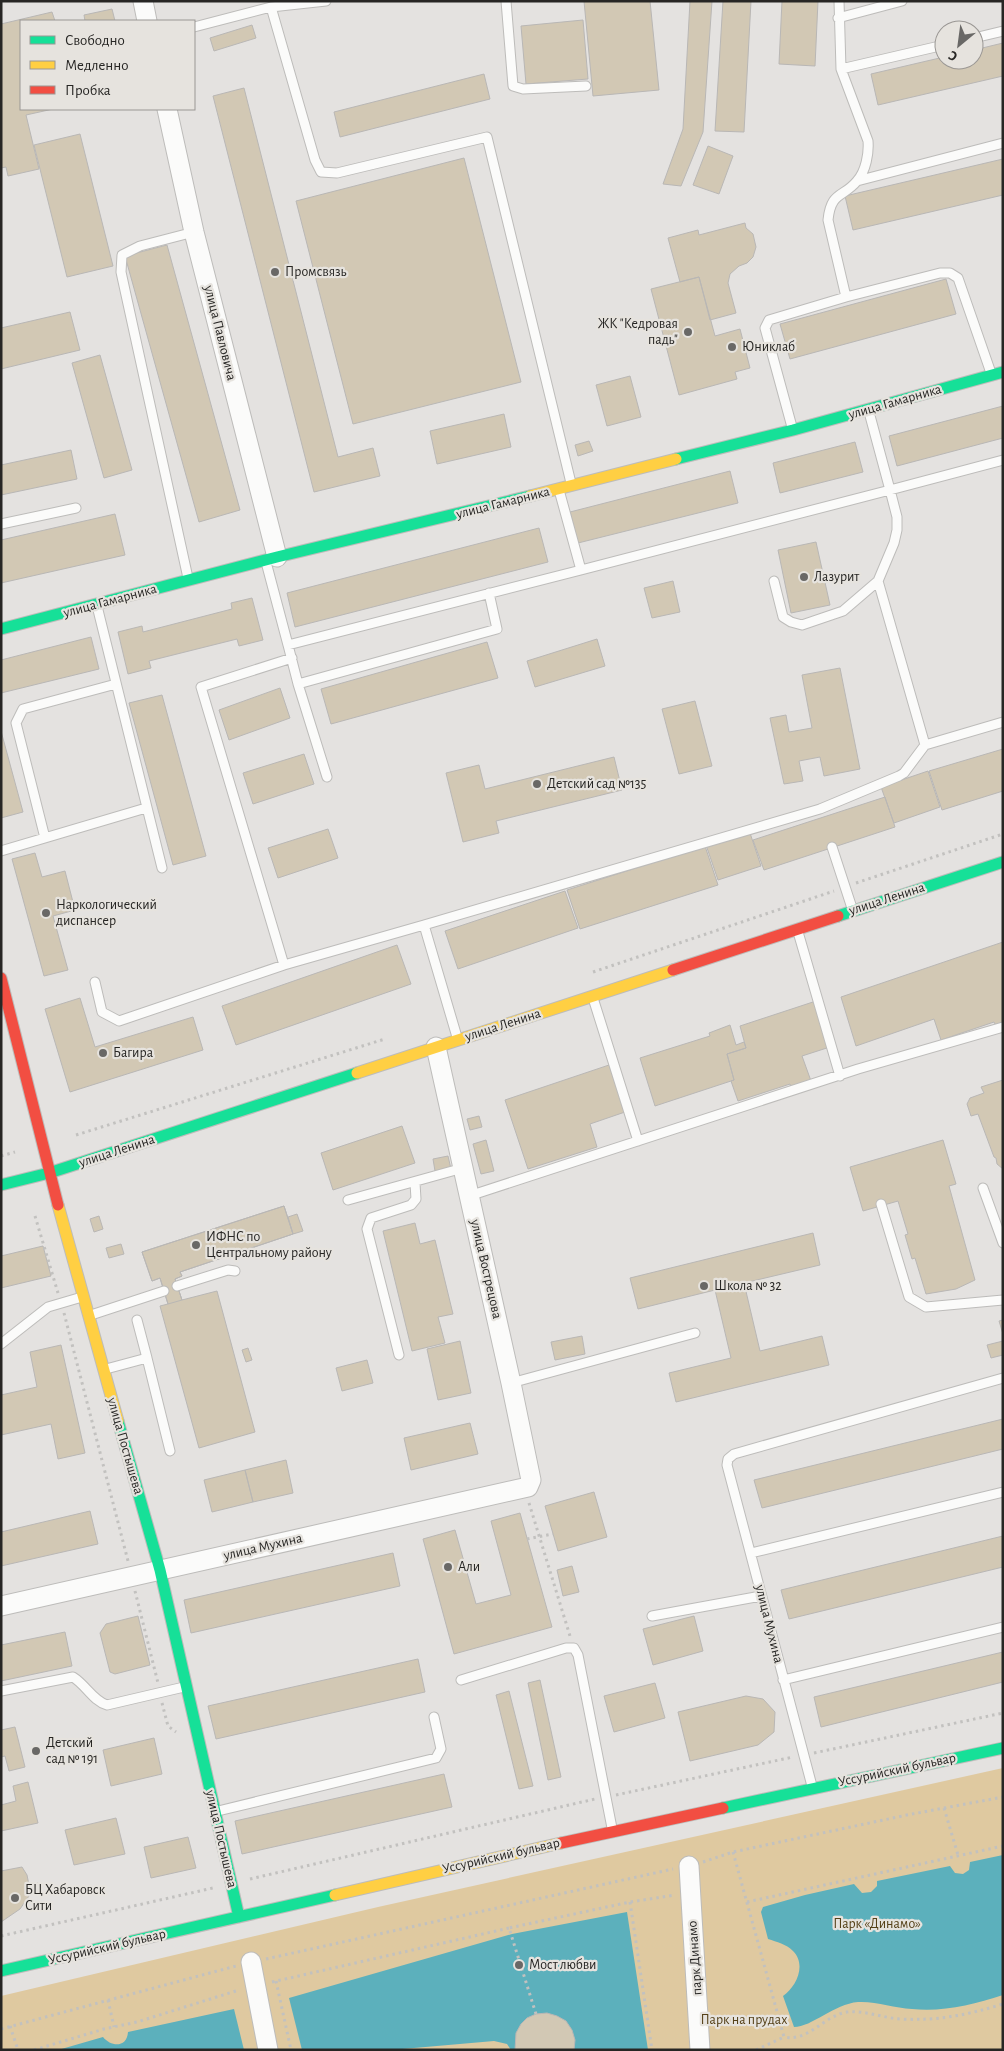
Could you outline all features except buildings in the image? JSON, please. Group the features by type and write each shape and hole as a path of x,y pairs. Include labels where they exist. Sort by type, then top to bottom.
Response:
{"street":[{"path":"143,1 147,20"},
{"name":"улица Павловича","path":"167,110 271,559"},
{"name":"улица Гамарника","path":"1,629 271,559 793,430 997,373"},
{"name":"улица Ленина","path":"1,1185 48,1173 1003,862"},
{"name":"улица Постышева","path":"1,978 48,1173 160,1570 239,1917"},
{"name":"улица Вострецова","path":"436,1047 512,1383 531,1480 528,1487 525,1488"},
{"name":"улица Мухина","path":"1,1606 525,1488"},
{"name":"Уссурийский бульвар","path":"1,1971 612,1831 1003,1748"},
{"name":"парк Динамо","path":"689,1866 700,2050"},
{"path":"251,1962 268,2050"}],"lane":[{"path":"195,27 271,7 326,1"},
{"path":"506,1 513,86 523,90 586,86"},
{"path":"839,1 841,69 868,141 867,159 857,181"},
{"path":"838,18 902,1"},
{"path":"271,7 314,160 321,172 337,174 487,136 571,486"},
{"path":"984,36 1003,31"},
{"path":"841,69 934,47"},
{"path":"846,297 828,220 829,210 834,200 857,181 1003,143"},
{"path":"188,580 121,272 122,255 140,246 194,232"},
{"path":"793,430 765,328 766,324 769,320 846,297 940,273 950,273 958,278 997,373"},
{"path":"774,582 783,617 791,622 802,625 843,611 878,581 894,544 897,517 868,410"},
{"path":"288,645 1003,460"},
{"path":"558,489 581,570"},
{"path":"1,524 76,508"},
{"path":"271,559 288,645 298,684 327,777"},
{"path":"878,581 925,745"},
{"path":"298,684 498,629 489,593"},
{"path":"96,604 162,868"},
{"path":"284,965 201,687 292,658"},
{"path":"44,838 16,723 23,709 116,684"},
{"path":"95,982 102,1012 119,1021 284,965 821,813 904,773 925,745 1003,722"},
{"path":"1,851 146,808"},
{"path":"832,847 852,910"},
{"path":"424,925 458,1040"},
{"path":"797,930 840,1076"},
{"path":"593,997 638,1141"},
{"path":"470,1196 840,1076 1003,1027"},
{"path":"348,1200 463,1168"},
{"path":"399,1355 367,1223 371,1218 411,1205 416,1198 414,1183"},
{"path":"983,1188 1003,1243"},
{"path":"881,1204 909,1297 926,1307 1003,1300"},
{"path":"178,1286 228,1270 235,1271"},
{"path":"89,1316 164,1291"},
{"path":"1,1344 48,1307 83,1297"},
{"path":"137,1320 170,1451"},
{"path":"512,1383 695,1333"},
{"path":"104,1370 147,1358"},
{"name":"улица Мухина","path":"812,1788 727,1465 728,1459 734,1454 1003,1378"},
{"path":"751,1553 1003,1492"},
{"path":"652,1616 761,1596"},
{"path":"783,1680 1003,1627"},
{"path":"460,1680 566,1648 574,1648 578,1655 612,1831"},
{"path":"1,1691 73,1677 100,1703 107,1705 186,1686"},
{"path":"215,1811 436,1758 440,1749 434,1717"}],"path":[{"path":"584,975 1003,834"},
{"path":"76,1135 386,1039"},
{"path":"1,1156 15,1152"},
{"path":"35,1216 62,1303 168,1726 178,1733"},
{"path":"525,1488 574,1648"},
{"path":"528,1539 553,1534"},
{"path":"1,1936 605,1797 1003,1713"},
{"path":"1,2028 251,1962 689,1866 733,1852 1003,1797"},
{"path":"944,1808 958,1855"},
{"path":"747,1902 1003,1846"},
{"path":"733,1852 784,2037"},
{"path":"34,2050 276,1981 630,1902 691,1892"},
{"path":"630,1902 652,2050"},
{"path":"509,1928 536,2014"},
{"path":"276,1981 291,2050"},
{"path":"108,2000 114,2027"},
{"path":"756,2050 784,2037 794,2039 812,2032 833,2017 847,2012 900,2019 944,2019 1003,2004"},
{"path":"10,2026 18,2050"}],"green space":[{"name":"Парк «Динамо»","path":"1003,1768 1003,2050 1,2050 1,1996 378,1907"}],"water":[{"path":"1003,1855 1003,1995 947,2009 924,2010 858,2002 840,2007 808,2023 794,2027 783,1996 796,1981 799,1963 793,1951 768,1939 761,1912 763,1907 854,1884 862,1893 871,1892 877,1886 877,1881 950,1866 955,1873 963,1874 969,1870 970,1862"},
{"path":"627,1912 648,2050 511,2050 507,2044 494,2041 391,2050 302,2050 289,1998 512,1934"},
{"path":"234,2009 244,2050 58,2050 103,2037 110,2043 118,2044 125,2041 128,2032"}],"traffic: fast":[{"path":"676,459 793,430 1003,372"},
{"path":"1,629 277,557 530,496"},
{"path":"838,916 1003,862"},
{"path":"1,1185 49,1173 357,1073"},
{"path":"118,1421 160,1570 239,1917"},
{"path":"723,1808 1003,1748"},
{"path":"1,1971 335,1895"}],"traffic: slow":[{"path":"530,496 676,459"},
{"path":"357,1073 673,970"},
{"path":"58,1205 118,1421"},
{"path":"335,1895 561,1843"}],"traffic: jam":[{"path":"673,970 838,916"},
{"path":"1,978 58,1205"},
{"path":"561,1843 723,1808"}],"place":[{"name":"Промсвязь","path":"275,272"},
{"name":"ЖК \"Кедровая падь\"","path":"688,332"},
{"name":"Юниклаб","path":"732,347"},
{"name":"Лазурит","path":"804,577"},
{"name":"Детский сад №135","path":"537,784"},
{"name":"Наркологический диспансер","path":"46,913"},
{"name":"Багира","path":"103,1053"},
{"name":"ИФНС по Центральному району","path":"196,1245"},
{"name":"Школа № 32","path":"704,1286"},
{"name":"Али","path":"448,1567"},
{"name":"Детский сад № 191","path":"36,1751"},
{"name":"БЦ Хабаровск Сити","path":"15,1898"},
{"name":"Мост любви","path":"519,1965"}],"park label":[{"name":"Парк на прудах","path":"744,2020"}]}
